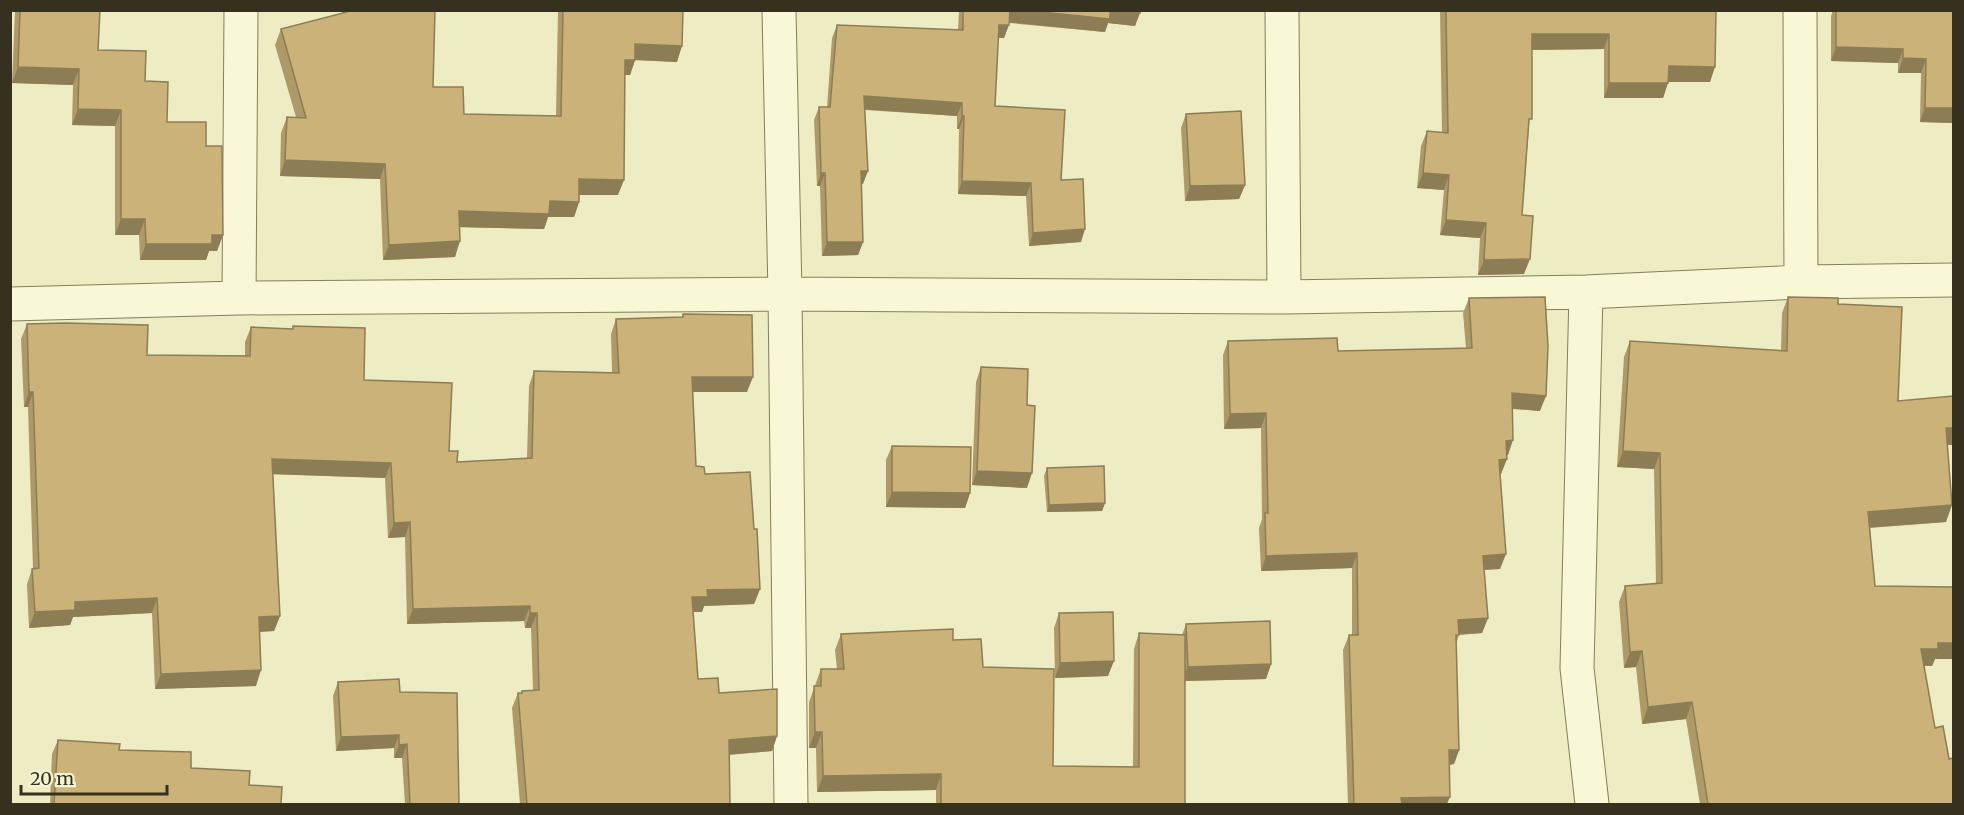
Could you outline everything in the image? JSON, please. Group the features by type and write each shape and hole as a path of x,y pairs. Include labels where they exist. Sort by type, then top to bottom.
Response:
{"street":[{"path":"239,298 241,10"},
{"path":"779,10 792,804"},
{"path":"1282,10 1284,297"},
{"path":"1800,10 1801,282"},
{"path":"10,304 239,298 785,294 1284,297 1586,292 1801,282 1953,280"},
{"path":"1586,292 1577,668 1592,804"}],"building":[{"path":"20,10 100,10 98,50 146,51 145,81 168,82 167,122 206,122 206,146 222,146 223,235 212,235 212,244 146,244 145,219 121,219 121,110 78,109 79,69 18,67"},
{"path":"347,10 435,10 433,87 463,87 464,114 561,116 563,10 683,10 682,46 635,44 635,60 625,60 624,180 579,179 579,202 550,201 549,214 459,211 460,241 389,245 385,164 285,160 287,117 306,118 281,29 347,12"},
{"path":"963,10 1010,10 1009,25 999,25 995,106 1065,110 1061,180 1083,179 1085,229 1033,233 1031,183 962,181 964,116 962,116 962,103 864,96 868,171 861,171 863,242 827,242 825,173 821,173 819,107 830,107 837,25 963,30"},
{"path":"1021,10 1110,10 1110,19"},
{"path":"1115,10 1140,10 1140,13"},
{"path":"1446,10 1716,10 1715,67 1669,66 1668,83 1609,83 1609,34 1532,34 1532,119 1529,119 1522,215 1533,216 1530,259 1484,260 1486,223 1446,220 1449,175 1423,173 1427,131 1448,133"},
{"path":"1836,10 1953,10 1953,108 1925,108 1926,59 1903,58 1903,49 1836,47"},
{"path":"1241,111 1245,185 1190,186 1186,114"},
{"path":"1545,297 1548,346 1546,396 1512,393 1513,440 1506,441 1507,459 1499,460 1506,554 1483,556 1488,618 1458,620 1459,635 1456,635 1459,750 1449,750 1450,797 1401,798 1402,804 1354,804 1349,635 1358,635 1357,553 1266,556 1265,513 1268,513 1266,413 1230,414 1228,341 1337,338 1338,351 1472,348 1469,298"},
{"path":"1788,297 1838,298 1838,304 1902,307 1898,401 1953,396 1953,428 1946,428 1952,505 1868,512 1875,586 1953,587 1953,643 1938,643 1938,649 1921,649 1935,728 1943,726 1949,759 1953,758 1953,804 1708,804 1692,702 1648,707 1642,651 1630,652 1625,586 1662,583 1660,453 1623,451 1630,341 1787,351"},
{"path":"683,314 752,315 753,377 692,377 696,466 704,467 705,474 750,472 754,529 757,529 760,589 707,590 708,597 692,597 698,679 718,678 719,693 777,689 777,736 729,740 730,804 527,804 518,693 539,690 537,613 530,613 530,606 413,609 410,522 394,523 391,463 272,459 280,616 259,617 261,670 161,674 157,598 75,602 75,610 35,612 32,569 39,568 33,392 29,392 27,324 148,325 147,355 250,356 251,327 365,328 364,380 452,383 449,451 458,451 457,462 532,458 534,371 619,373 616,319 683,317"},
{"path":"981,367 1028,369 1027,405 1035,406 1032,473 977,471"},
{"path":"892,446 971,447 970,493 892,492"},
{"path":"1104,466 1105,503 1049,505 1047,468"},
{"path":"1113,612 1114,661 1060,663 1059,613"},
{"path":"1270,621 1271,664 1188,667 1186,624"},
{"path":"953,629 953,640 981,639 983,667 1054,669 1053,766 1139,767 1139,633 1185,635 1185,804 941,804 941,774 823,776 822,732 815,732 814,686 821,686 821,669 844,669 841,634"},
{"path":"399,679 400,692 457,693 459,804 410,804 407,744 399,745 399,735 341,737 338,682"},
{"path":"58,740 120,744 119,750 191,752 191,768 250,771 249,785 282,787 281,804 54,804"}]}
